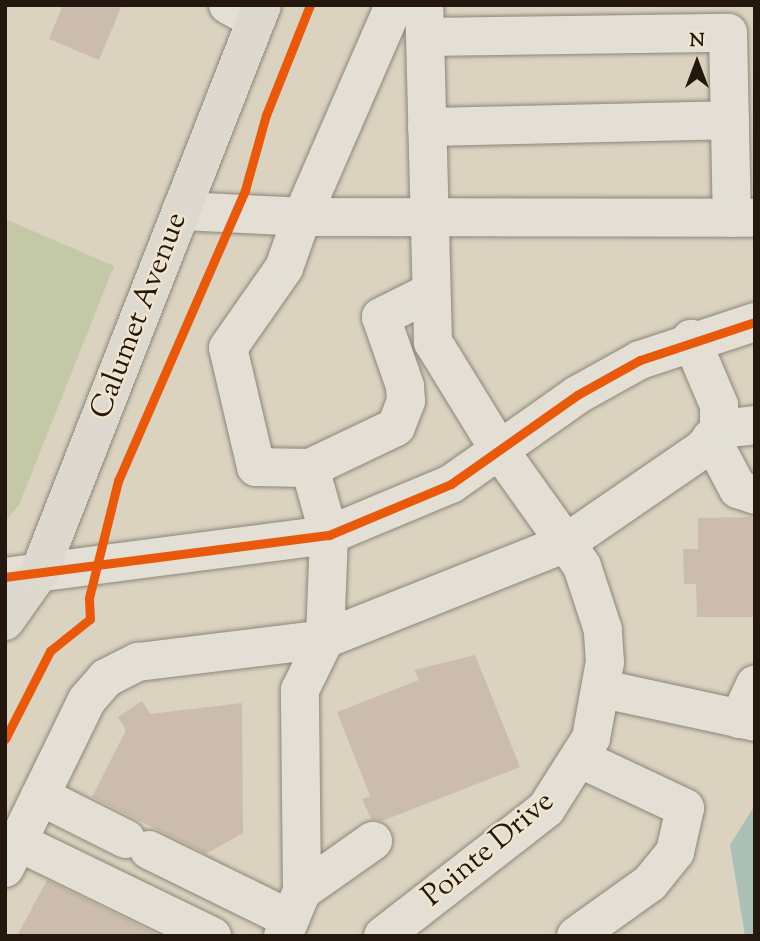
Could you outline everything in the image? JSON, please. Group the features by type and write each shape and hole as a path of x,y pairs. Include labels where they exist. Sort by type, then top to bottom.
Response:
{"main road":[{"name":"Calumet Avenue","path":"5,621 22,575 181,211 249,10"}],"street":[{"path":"394,5 302,217 284,268 228,348 256,467 310,468 396,427 405,386 381,317 432,292"},
{"path":"181,211 430,222 743,218 730,120 728,33 424,21"},
{"name":"Pointe Drive","path":"408,928 546,809 581,759 603,689 598,609 565,542 500,451 433,342 424,21"},
{"path":"427,127 730,120"},
{"path":"22,575 329,535 396,511 500,451 577,395 691,339 755,322"},
{"path":"691,339 728,431 738,489 755,495"},
{"path":"212,936 12,855 87,700 106,678 138,662 325,639 565,542 728,431"},
{"path":"292,915 300,690 325,639 329,535 310,468"},
{"path":"603,689 750,709"},
{"path":"576,936 650,883 675,852 685,808 581,759"},
{"path":"40,796 292,915"},
{"path":"292,915 373,841"}],"green space":[{"path":"5,219 114,266 19,505 5,521"}],"shaded area":[{"path":"755,805 755,936 745,936 730,845"}],"building":[{"path":"63,5 122,5 99,60 49,39"},
{"path":"755,517 755,617 697,617 696,584 684,584 683,549 698,549 698,518"},
{"path":"475,655 520,767 382,821 371,819 362,799 370,796 337,712 419,680 414,670"},
{"path":"142,701 150,714 242,703 243,833 206,854 92,797 126,730 118,717"},
{"path":"47,880 161,936 17,936"}],"cycle path":[{"path":"5,739 50,651 90,619 89,598 118,481 245,190 266,115 310,5"},
{"path":"5,577 329,535 451,484 577,395 640,360 755,322"}]}
